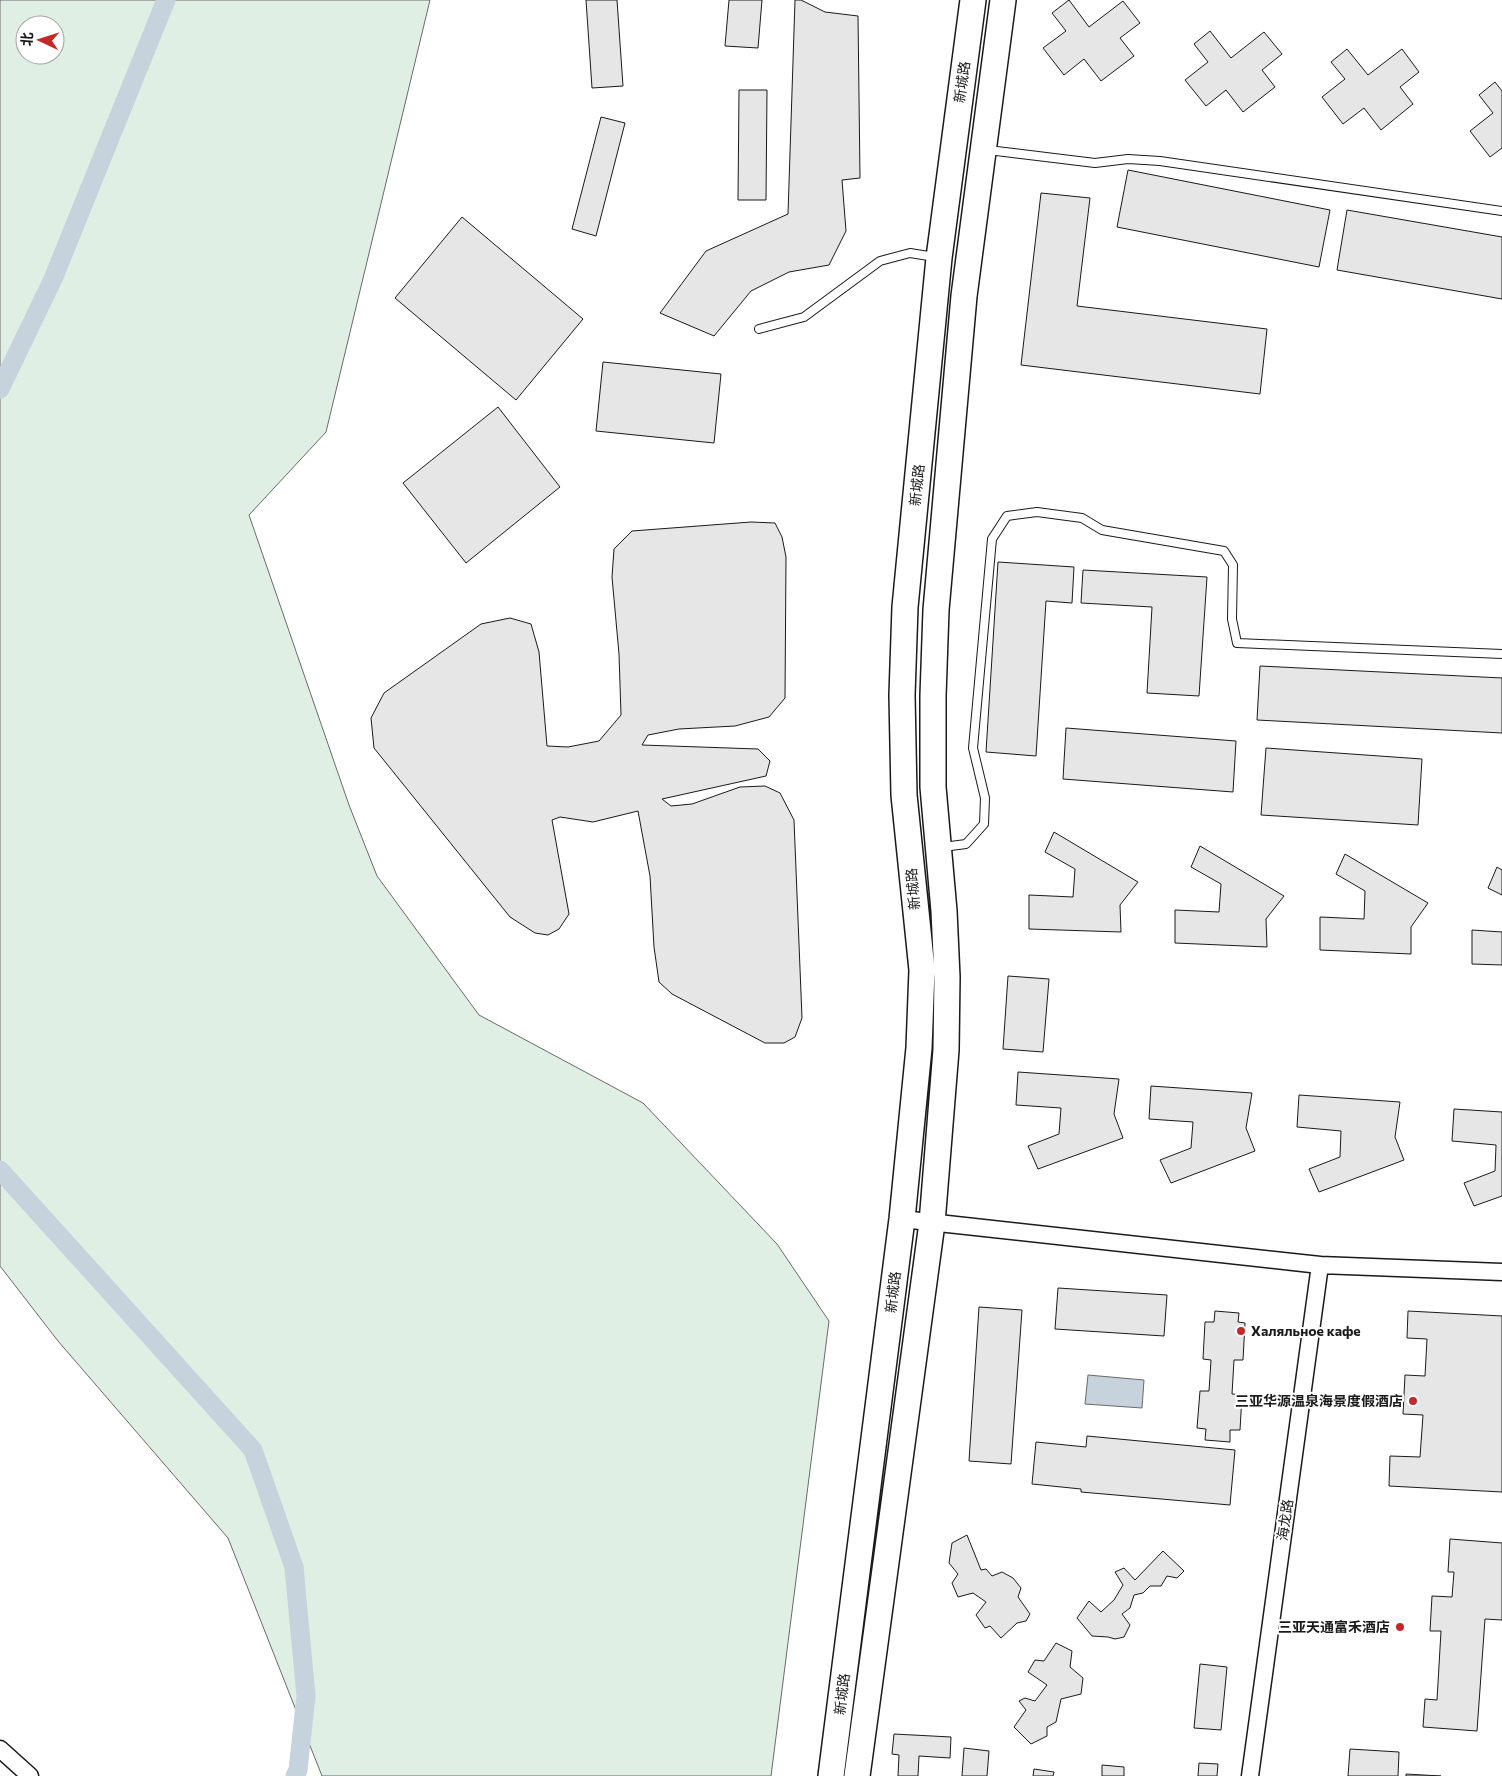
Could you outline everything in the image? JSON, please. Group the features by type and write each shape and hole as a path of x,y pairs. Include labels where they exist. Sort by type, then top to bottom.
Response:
{"main road":[{"name":"新城路","path":"831,1776 902,1219 919,1048 922,970 904,795 902,694 905,607 939,258 973,0"},
{"name":"新城路","path":"857,1776 932,1222 946,1050 946,977 933,787 932,696 936,610 964,296 1003,0"}],"street":[{"path":"902,1219 1320,1265 1502,1272"},
{"name":"海龙路","path":"1250,1776 1320,1265"},
{"path":"0,1749 30,1776"}],"lane":[{"path":"983,149 1095,163 1128,159 1160,161 1502,211"},
{"path":"759,329 804,317 880,261 910,253 939,258"},
{"path":"938,848 966,844 984,824 985,798 973,748 992,539 1007,516 1037,512 1082,518 1102,530 1224,551 1233,565 1232,619 1237,643 1502,654"}],"green space":[{"path":"0,0 430,0 326,432 249,515 349,805 377,876 479,1015 643,1103 777,1244 829,1321 771,1776 322,1776 228,1538 58,1341 0,1266"}],"shaded area":[{"path":"1088,1375 1144,1380 1142,1408 1085,1404"}],"building":[{"path":"586,0 617,0 623,86 592,88"},
{"path":"729,0 762,0 758,48 725,46"},
{"path":"795,0 801,0 825,12 858,16 860,178 842,180 846,231 829,265 789,272 751,291 714,336 660,313 706,251 788,214"},
{"path":"1069,0 1089,27 1123,1 1140,23 1120,38 1134,56 1101,81 1084,59 1064,75 1043,48 1066,31 1052,13"},
{"path":"1210,31 1231,58 1264,32 1282,54 1262,70 1275,87 1243,112 1226,90 1206,106 1185,80 1208,62 1194,44"},
{"path":"1347,49 1368,75 1402,49 1419,72 1400,87 1413,104 1381,130 1364,108 1343,124 1322,97 1345,79 1331,62"},
{"path":"1495,82 1502,91 1502,148 1490,157 1470,131 1493,113 1479,95"},
{"path":"739,90 767,90 766,200 738,200"},
{"path":"601,117 625,123 596,236 572,229"},
{"path":"1128,170 1330,210 1319,267 1117,227"},
{"path":"1041,193 1090,198 1077,306 1267,329 1260,394 1021,365"},
{"path":"1347,210 1502,237 1502,299 1337,270"},
{"path":"462,217 583,319 516,400 395,298"},
{"path":"603,362 721,374 714,443 596,431"},
{"path":"498,407 560,487 466,563 403,483"},
{"path":"751,522 775,523 782,537 786,557 785,698 769,717 735,726 679,729 648,735 642,745 758,749 770,761 766,776 662,799 671,806 692,804 740,787 765,786 780,793 794,820 802,1018 795,1037 784,1043 765,1043 672,994 659,982 654,947 650,876 638,811 593,822 560,817 552,820 569,914 559,929 548,935 535,933 510,917 374,748 371,718 384,693 481,624 510,618 531,624 539,652 547,746 568,747 599,741 621,715 619,654 612,577 614,549 632,531"},
{"path":"998,562 1074,567 1072,603 1046,601 1036,756 986,752"},
{"path":"1083,570 1207,577 1199,696 1147,693 1152,607 1081,603"},
{"path":"1260,666 1502,678 1502,733 1257,720"},
{"path":"1066,728 1236,741 1233,792 1063,779"},
{"path":"1266,748 1422,759 1418,825 1261,815"},
{"path":"1054,832 1138,882 1120,905 1121,932 1029,929 1029,895 1073,897 1075,869 1045,852"},
{"path":"1200,846 1284,896 1266,919 1267,947 1175,943 1175,910 1219,912 1221,884 1191,867"},
{"path":"1345,854 1428,903 1411,927 1411,954 1320,950 1320,917 1364,919 1365,891 1336,874"},
{"path":"1497,867 1502,870 1502,895 1488,888"},
{"path":"1472,930 1502,932 1502,965 1472,964"},
{"path":"1008,976 1049,979 1043,1052 1003,1049"},
{"path":"1018,1072 1119,1079 1114,1114 1123,1138 1038,1169 1028,1146 1059,1134 1061,1108 1016,1105"},
{"path":"1151,1086 1252,1093 1246,1128 1255,1151 1171,1183 1160,1160 1191,1148 1193,1122 1149,1119"},
{"path":"1299,1095 1400,1102 1395,1137 1404,1160 1319,1192 1309,1169 1340,1157 1341,1131 1297,1127"},
{"path":"1454,1109 1502,1112 1502,1196 1474,1206 1464,1183 1495,1171 1496,1145 1452,1141"},
{"path":"1058,1288 1167,1295 1164,1336 1055,1329"},
{"path":"979,1307 1022,1310 1011,1464 969,1461"},
{"path":"1215,1311 1239,1313 1238,1322 1245,1323 1243,1360 1234,1360 1232,1394 1242,1395 1240,1430 1230,1430 1230,1442 1205,1440 1206,1429 1197,1428 1200,1391 1209,1391 1211,1360 1203,1359 1205,1322 1214,1322"},
{"path":"1408,1311 1502,1316 1502,1492 1389,1486 1390,1456 1420,1457 1423,1415 1403,1414 1405,1375 1425,1376 1427,1339 1407,1338"},
{"path":"1087,1436 1235,1450 1230,1505 1081,1492 1081,1489 1032,1484 1036,1442 1086,1447"},
{"path":"967,1535 981,1570 986,1569 992,1576 1002,1572 1013,1578 1021,1588 1018,1597 1030,1614 1026,1621 1017,1623 1001,1638 990,1626 985,1628 976,1615 986,1602 973,1593 958,1597 952,1583 958,1574 949,1563 952,1543"},
{"path":"1450,1539 1502,1543 1502,1620 1485,1619 1477,1731 1423,1727 1425,1699 1437,1700 1441,1631 1430,1631 1432,1596 1452,1597 1454,1572 1448,1572"},
{"path":"1163,1551 1184,1571 1177,1578 1167,1576 1161,1586 1150,1586 1143,1593 1134,1595 1130,1608 1122,1614 1130,1625 1124,1637 1115,1639 1092,1636 1077,1618 1089,1601 1101,1612 1114,1600 1123,1585 1115,1572 1124,1568 1135,1580"},
{"path":"1056,1643 1072,1651 1070,1667 1083,1678 1081,1694 1061,1699 1056,1722 1047,1727 1047,1736 1031,1744 1014,1727 1026,1710 1019,1701 1025,1698 1035,1701 1047,1685 1028,1672 1035,1660 1044,1661"},
{"path":"1200,1664 1227,1667 1221,1730 1194,1728"},
{"path":"894,1734 951,1737 950,1758 919,1756 918,1776 898,1776 899,1755 892,1754"},
{"path":"964,1748 989,1751 987,1776 962,1776"},
{"path":"1350,1749 1399,1752 1398,1776 1348,1776"},
{"path":"1199,1763 1218,1764 1217,1776 1198,1776"},
{"path":"1102,1765 1124,1767 1124,1776 1102,1776"},
{"path":"1034,1769 1054,1772 1053,1776 1033,1776"},
{"path":"1406,1774 1441,1776 1406,1776"}],"waterway":[{"path":"0,389 53,279 166,0"},
{"path":"0,1170 253,1450 294,1567 306,1696 298,1770 295,1776"}],"place":[{"name":"Халяльное кафе","path":"1241,1331"},
{"name":"三亚华源温泉海景度假酒店","path":"1413,1401"},
{"name":"三亚天通富禾酒店","path":"1400,1627"}]}
